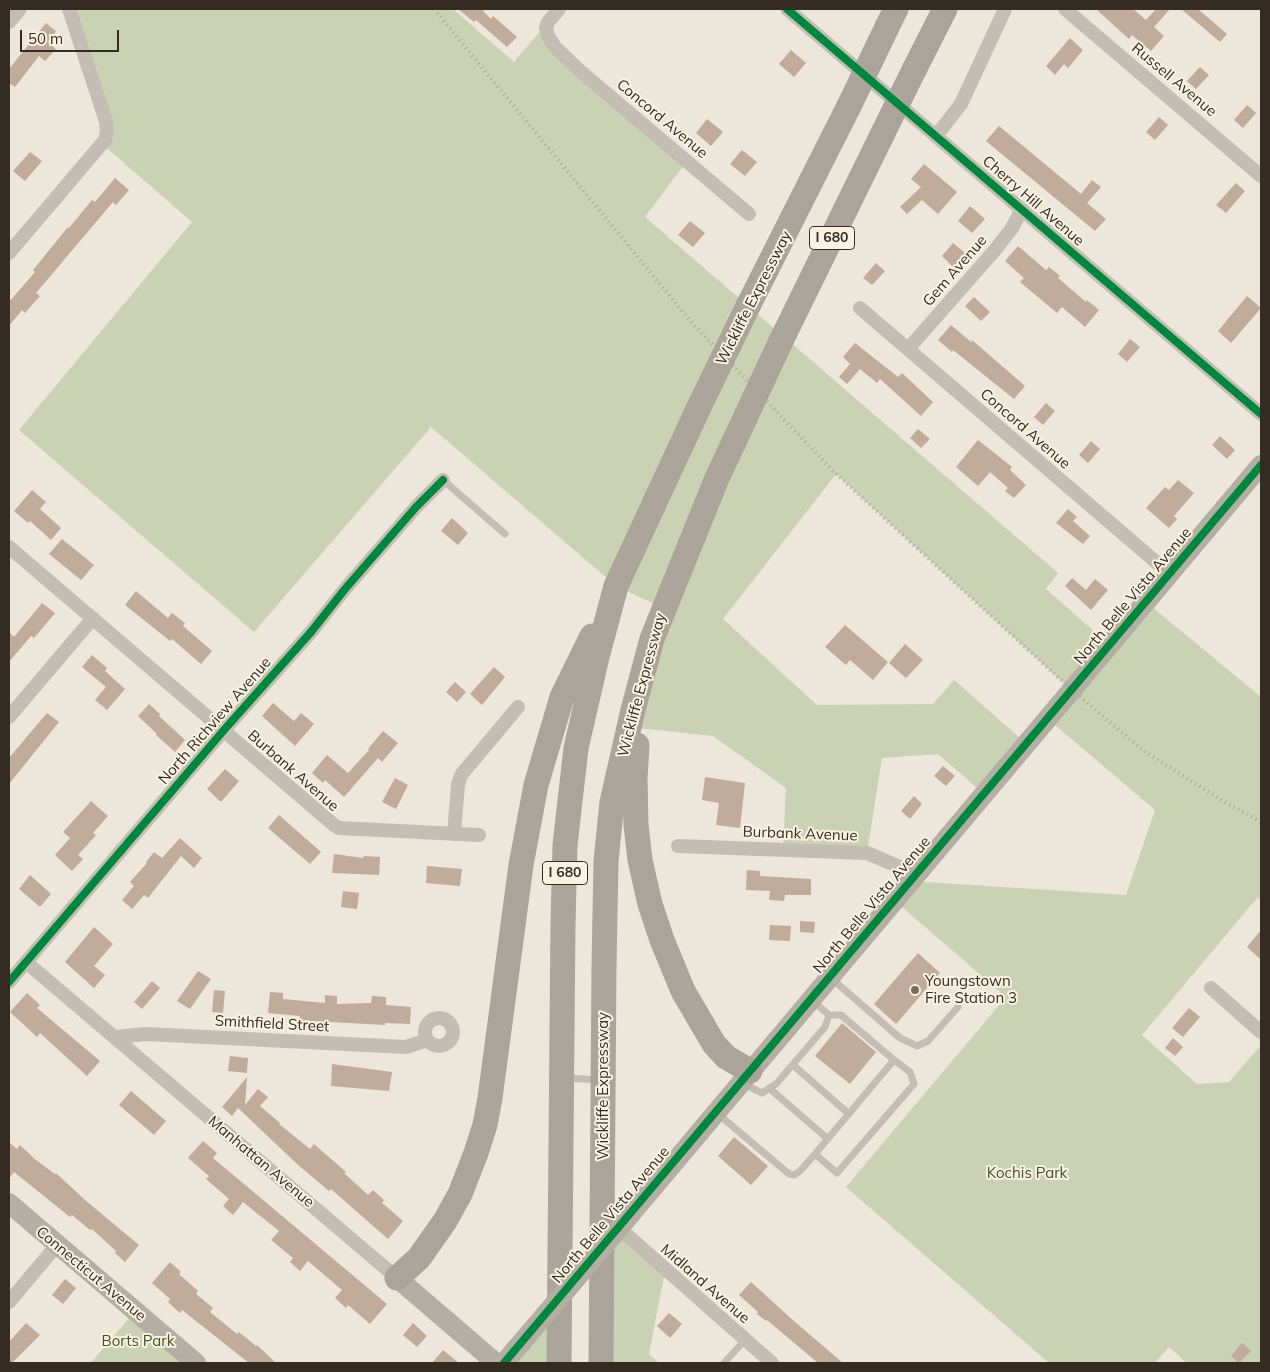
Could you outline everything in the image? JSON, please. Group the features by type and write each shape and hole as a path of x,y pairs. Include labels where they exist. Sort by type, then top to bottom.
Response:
{"highway":[{"name":"Wickliffe Expressway","path":"601,1363 603,1081 608,830 612,802 640,683 663,608 733,444 780,343 945,9"},
{"name":"Wickliffe Expressway","path":"559,1363 563,914 569,804 576,748 597,657 616,586 699,407 892,17"},
{"path":"397,1278 419,1258 445,1221 460,1194 476,1154 485,1125 490,1098 521,865 536,786 562,697 616,586"},
{"path":"640,683 635,779 636,825 640,860 650,904 672,968 683,991 714,1044 745,1077"}],"street":[{"path":"9,22 20,9"},
{"path":"9,253 105,140 107,132 106,121 69,9"},
{"name":"Concord Avenue","path":"559,9 548,22 546,28 548,36 556,47 580,71 749,214"},
{"name":"Cherry Hill Avenue","path":"787,9 1261,414"},
{"path":"936,136 961,104 1005,9"},
{"name":"Russell Avenue","path":"1065,9 1261,176"},
{"name":"Gem Avenue","path":"908,349 995,250 1012,228 1022,209"},
{"name":"Concord Avenue","path":"860,308 1170,574"},
{"name":"North Belle Vista Avenue","path":"504,1363 1261,465"},
{"name":"North Richview Avenue","path":"9,982 224,730 305,639 345,589 416,507 443,480"},
{"name":"Burbank Avenue","path":"9,546 339,828 479,835"},
{"path":"9,717 93,618"},
{"path":"454,834 458,785 461,775 518,707"},
{"name":"Burbank Avenue","path":"678,846 867,853 916,874"},
{"name":"Manhattan Avenue","path":"26,962 496,1363"},
{"path":"1211,988 1261,1032"},
{"name":"Smithfield Street","path":"115,1038 146,1034 406,1047 427,1040"},
{"name":"Connecticut Avenue","path":"9,1203 196,1363"},
{"name":"Midland Avenue","path":"619,1228 772,1363"},
{"path":"9,1302 57,1245"}],"lane":[{"path":"443,480 505,534"},
{"path":"829,977 900,1038 916,1046 928,1041 958,1007"},
{"path":"810,999 829,1014 841,1015 910,1072 914,1084 837,1173 815,1154"},
{"path":"745,1077 762,1093 776,1084 825,1027 829,1014"},
{"path":"716,1113 789,1174 794,1175 815,1154 894,1060"},
{"path":"793,1066 849,1114"},
{"path":"562,1078 603,1081"},
{"path":"769,1088 828,1139"},
{"path":"724,1363 745,1340"}],"green space":[{"name":"Kochis Park","path":"69,9 453,9 514,62 548,22 546,32 687,161 645,217 1058,573 1046,589 1110,645 1146,602 1261,697 1261,900 1257,898 1142,1035 1197,1084 1229,1082 1261,1045 1261,1363 1187,1363 1169,1347 1155,1363 1049,1363 846,1187 1006,997 894,900 910,881 1126,895 1155,810 1048,719 1071,690 836,474 723,619 817,705 933,704 954,680 1027,744 984,794 938,754 882,758 867,853 783,850 786,788 713,736 638,728 663,608 616,586 431,427 254,632 19,430 192,222 102,144 105,140"},
{"path":"619,1228 665,1270 649,1354 659,1363 601,1363 602,1245"},
{"name":"Borts Park","path":"135,1311 196,1363 91,1363"},
{"path":"545,1315 559,1363 504,1363"}],"building":[{"path":"458,9 486,9 483,11 491,19 493,16 517,37 507,47 476,20 474,22"},
{"path":"1096,9 1133,9 1146,20 1156,9 1170,9 1154,27 1164,36 1151,51 1132,35 1129,39"},
{"path":"1181,9 1198,9 1227,34 1220,42"},
{"path":"46,23 56,31 48,42 56,49 45,61 39,56 15,87 9,83 9,69"},
{"path":"1070,38 1083,50 1068,68 1064,64 1055,75 1046,66"},
{"path":"791,50 806,63 794,77 779,64"},
{"path":"1200,67 1209,75 1196,89 1187,81"},
{"path":"1247,105 1256,113 1243,128 1234,120"},
{"path":"1159,117 1168,125 1155,140 1146,132"},
{"path":"707,119 723,132 711,146 696,133"},
{"path":"999,126 1081,194 1092,180 1101,187 1087,203 1106,219 1095,231 986,141"},
{"path":"742,150 757,162 745,176 730,164"},
{"path":"30,152 42,161 25,181 13,171"},
{"path":"924,164 957,192 938,214 922,200 907,214 900,207 921,187 911,179"},
{"path":"115,178 129,190 116,205 113,202 36,293 40,296 25,313 22,310 9,326 9,302 35,272 33,270 68,227 92,200 95,202"},
{"path":"1236,183 1245,191 1226,213 1216,205"},
{"path":"970,206 985,219 972,233 958,221"},
{"path":"690,221 705,233 693,247 678,235"},
{"path":"953,243 965,253 953,267 942,256"},
{"path":"1018,246 1046,270 1049,267 1060,276 1058,278 1086,302 1087,300 1099,310 1085,327 1062,307 1057,313 1020,282 1024,278 1005,261"},
{"path":"876,263 885,271 872,285 863,278"},
{"path":"1247,296 1261,308 1231,343 1218,331"},
{"path":"974,297 990,312 981,321 965,306"},
{"path":"951,325 971,342 972,340 1025,386 1014,399 938,340"},
{"path":"1130,339 1140,347 1127,362 1118,354"},
{"path":"855,343 898,377 902,373 933,402 921,416 880,379 877,383 860,369 847,384 839,377 850,364 843,357"},
{"path":"1046,403 1055,411 1043,425 1034,417"},
{"path":"918,429 930,439 921,448 910,438"},
{"path":"1220,436 1235,450 1227,459 1212,445"},
{"path":"978,440 1012,467 1010,470 1026,485 1014,498 1005,491 1008,488 990,472 978,486 956,467"},
{"path":"1091,441 1100,449 1088,463 1079,455"},
{"path":"1178,480 1194,493 1174,516 1177,519 1169,528 1146,508 1165,487 1169,490"},
{"path":"32,490 46,502 40,509 61,528 51,540 30,521 28,523 14,511"},
{"path":"1068,509 1077,517 1073,521 1090,536 1083,544 1056,523"},
{"path":"452,518 468,533 458,545 441,531"},
{"path":"62,539 94,565 81,580 49,554"},
{"path":"1072,578 1086,590 1095,579 1108,590 1091,610 1065,586"},
{"path":"136,591 168,618 172,613 185,623 183,626 212,651 201,664 172,639 170,641 125,605"},
{"path":"42,603 55,613 34,638 31,636 9,662 9,632 14,637"},
{"path":"845,625 888,662 873,680 850,660 846,665 825,647"},
{"path":"905,644 923,660 906,678 889,663"},
{"path":"92,655 107,668 105,671 125,689 107,710 95,700 106,687 82,667"},
{"path":"494,667 505,677 482,705 470,694"},
{"path":"455,682 466,692 457,702 446,692"},
{"path":"273,703 294,721 301,713 314,724 295,746 262,716"},
{"path":"149,704 185,740 175,752 138,716"},
{"path":"47,713 59,722 9,784 9,758"},
{"path":"383,731 398,743 382,762 378,758 344,797 325,780 323,783 312,773 327,755 348,773"},
{"path":"943,766 955,776 946,786 934,776"},
{"path":"225,769 239,781 221,802 207,789"},
{"path":"705,777 745,783 740,828 716,825 719,803 702,800"},
{"path":"395,778 408,785 396,809 382,802"},
{"path":"914,796 922,804 910,819 901,811"},
{"path":"91,801 108,816 93,833 96,835 78,855 83,859 72,871 55,855 70,838 63,832"},
{"path":"279,815 321,852 310,864 268,828"},
{"path":"180,838 202,858 194,868 181,856 148,898 144,895 132,909 122,900 134,886 130,882 154,852 162,858"},
{"path":"334,854 363,858 364,856 380,857 379,875 332,873"},
{"path":"427,866 462,869 460,886 426,883"},
{"path":"747,870 760,871 760,876 811,879 811,895 785,895 784,901 769,900 770,891 746,890"},
{"path":"30,875 51,894 40,907 19,889"},
{"path":"343,891 359,893 357,909 341,907"},
{"path":"800,921 815,922 814,933 800,932"},
{"path":"770,925 791,926 790,941 769,940"},
{"path":"94,927 113,944 94,966 105,975 94,988 65,962"},
{"path":"1261,930 1261,960 1247,947"},
{"path":"918,953 940,973 896,1024 874,1004"},
{"path":"198,971 211,979 190,1009 177,1001"},
{"path":"152,981 160,988 142,1009 134,1002"},
{"path":"214,990 225,991 223,1013 212,1012"},
{"path":"270,992 283,993 283,999 325,1003 325,995 337,996 337,1004 371,1003 372,996 386,997 386,1005 411,1007 410,1024 385,1023 385,1025 299,1020 300,1016 268,1013"},
{"path":"27,993 40,1005 37,1008 100,1061 87,1076 40,1033 37,1037 10,1012"},
{"path":"1189,1008 1200,1017 1183,1037 1172,1028"},
{"path":"842,1023 876,1052 850,1084 815,1056"},
{"path":"1173,1038 1183,1047 1175,1056 1165,1048"},
{"path":"230,1056 248,1058 247,1073 228,1071"},
{"path":"332,1064 392,1072 389,1091 331,1086"},
{"path":"247,1077 245,1105 258,1089 268,1097 260,1106 279,1124 310,1149 314,1144 346,1172 344,1173 368,1195 373,1190 384,1200 382,1203 403,1221 388,1239 331,1189 329,1191 297,1164 238,1108 232,1116 222,1107"},
{"path":"131,1091 166,1121 154,1135 119,1105"},
{"path":"734,1137 768,1166 751,1185 718,1156"},
{"path":"203,1141 217,1153 213,1158 387,1304 370,1324 348,1305 346,1308 335,1298 342,1290 308,1261 300,1271 290,1262 293,1258 271,1240 279,1231 243,1202 233,1215 223,1206 229,1199 206,1179 209,1176 188,1158"},
{"path":"9,1142 17,1149 20,1145 36,1160 56,1173 139,1245 125,1262 92,1229 90,1230 72,1215 70,1217 14,1172 9,1179"},
{"path":"170,1262 181,1272 179,1274 198,1291 196,1294 213,1308 210,1312 237,1334 239,1332 257,1345 276,1363 249,1363 182,1310 180,1313 168,1302 170,1299 152,1283"},
{"path":"65,1279 76,1288 63,1304 52,1295"},
{"path":"751,1282 843,1363 818,1363 767,1320 757,1314 758,1312 739,1295"},
{"path":"669,1313 682,1324 670,1338 657,1326"},
{"path":"26,1323 40,1335 12,1363 9,1363 9,1342"},
{"path":"413,1323 427,1336 417,1347 403,1335"},
{"path":"1242,1343 1251,1351 1239,1363 1231,1356"},
{"path":"443,1350 459,1363 432,1363"}],"railway":[{"path":"434,9 692,323 836,474 1072,690 1144,751 1223,801 1261,822"}],"cycle path":[{"path":"787,9 1261,414"},
{"path":"504,1363 1261,465"},
{"path":"9,982 224,730 311,632 345,589 416,507 443,480"}],"place":[{"name":"Youngstown Fire Station 3","path":"915,990"}]}
